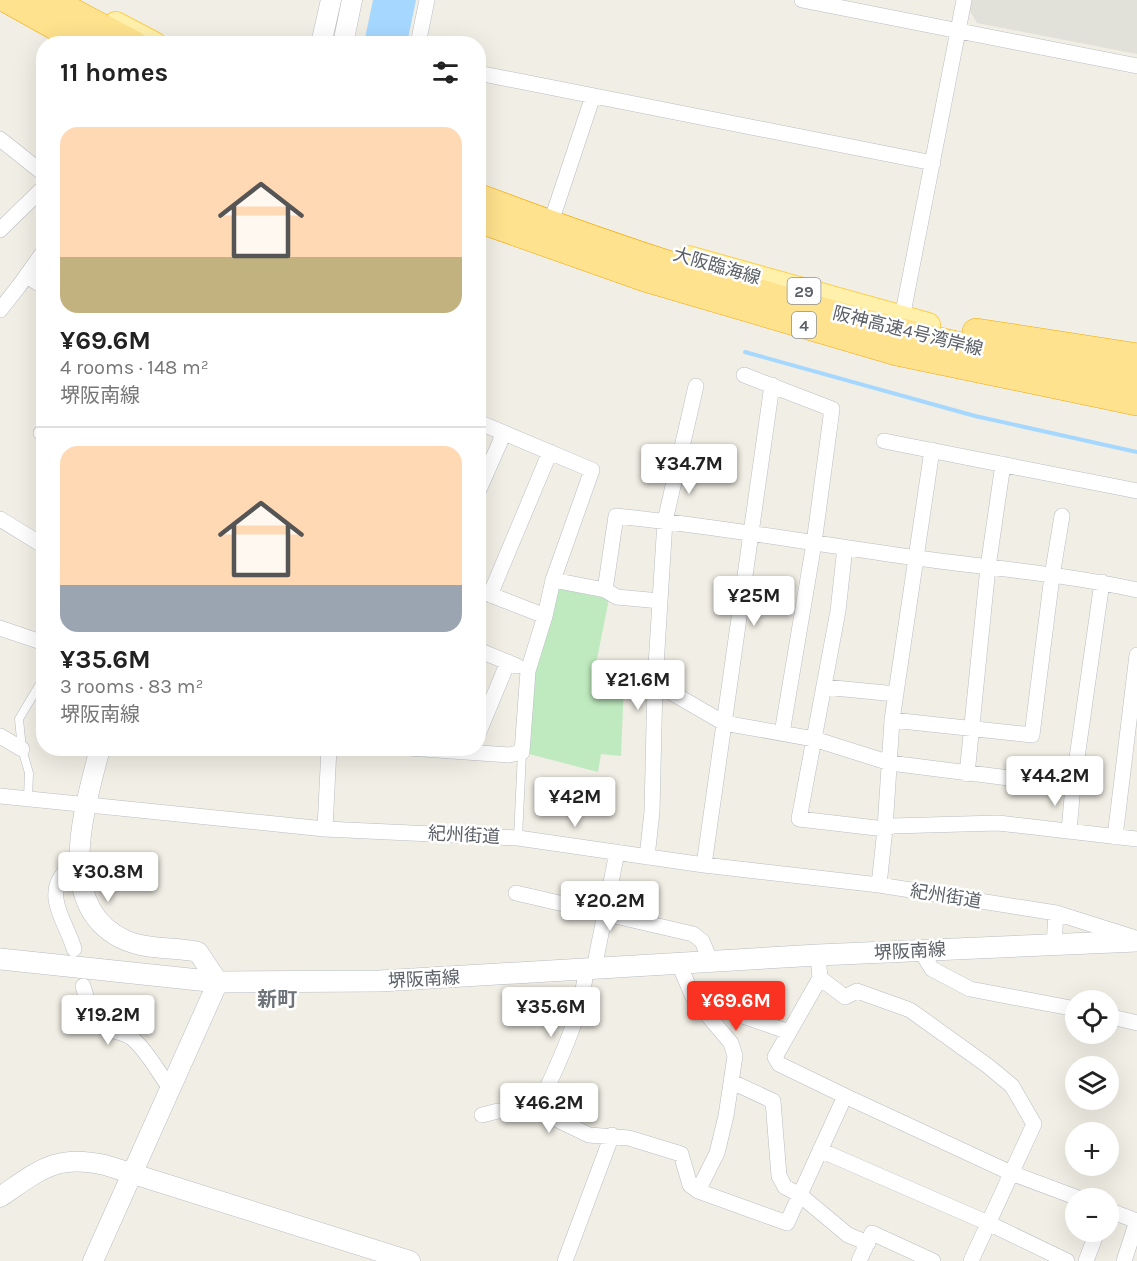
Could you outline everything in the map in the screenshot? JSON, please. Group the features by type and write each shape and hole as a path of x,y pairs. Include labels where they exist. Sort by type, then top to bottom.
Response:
{"highway":[{"path":"8,0 73,36"},
{"path":"50,0 118,36"},
{"name":"阪神高速4号湾岸線","path":"486,200 654,260 803,305 898,331 996,353 1137,380"},
{"name":"阪神高速4号湾岸線","path":"486,222 645,278 897,352 1137,402"},
{"path":"909,320 1137,357"},
{"path":"1050,394 1137,418"}],"main road":[{"path":"71,0 139,36"},
{"path":"0,8 51,36"},
{"name":"大阪臨海線","path":"486,188 648,246 909,320 1020,347 1137,369"},
{"name":"29","path":"486,233 597,272 807,337 904,364 1137,411"},
{"name":"堺阪南線","path":"0,959 218,982 380,981 1137,939"}],"street":[{"path":"323,36 331,0"},
{"path":"345,36 352,0"},
{"path":"420,36 427,0"},
{"path":"802,0 1137,66"},
{"path":"909,320 933,163 964,0"},
{"path":"486,75 933,163"},
{"path":"554,213 593,96"},
{"path":"0,139 36,168"},
{"path":"0,230 36,195"},
{"path":"0,310 36,263"},
{"path":"27,276 36,282"},
{"path":"744,375 832,409 814,543 782,733"},
{"path":"704,865 772,385"},
{"path":"647,857 652,812 655,683 665,521 696,386"},
{"path":"486,425 592,470 553,580 545,616 528,671 522,752 509,755 486,752"},
{"path":"486,474 504,432"},
{"path":"884,441 1137,491"},
{"path":"879,885 892,720 932,450"},
{"path":"486,588 550,452"},
{"path":"967,774 988,567 1002,464"},
{"path":"605,590 616,516 751,532 915,558 1102,582 1137,590"},
{"path":"892,720 1032,735 1062,516"},
{"path":"0,519 36,541"},
{"path":"845,547 838,611 799,819 885,829 892,826 998,823 1137,839"},
{"path":"553,580 605,590 617,597 660,601"},
{"path":"1069,831 1073,786 1102,582"},
{"path":"486,593 545,616"},
{"path":"0,628 36,640"},
{"path":"486,653 528,671"},
{"path":"1115,837 1137,655"},
{"path":"486,715 508,662"},
{"path":"655,683 724,723 814,739 890,763 1073,786"},
{"path":"824,687 896,694"},
{"path":"0,736 22,749"},
{"path":"93,1261 218,982 198,952 127,941 102,925 86,902 79,873 79,861 86,804 98,756"},
{"path":"325,829 329,756"},
{"name":"紀州街道","path":"0,796 325,829 518,838 704,865 879,885 1056,913 1137,939"},
{"path":"537,1110 568,1040 583,996 606,914 617,852"},
{"path":"74,949 71,936 58,911 56,899 58,884 64,872 79,861"},
{"path":"516,893 693,934 702,941 711,962"},
{"path":"1054,945 1056,913"},
{"path":"921,951 932,969 970,989 1065,1007"},
{"path":"818,955 820,978 775,1057 779,1064 1011,1173 1065,1193"},
{"path":"679,964 694,999 732,1043 735,1056 726,1116 717,1153 698,1191"},
{"path":"820,978 845,997 857,991 910,1010 1012,1086 1034,1124 971,1261"},
{"path":"82,986 98,1023 105,1028 120,1031 132,1039 170,1088"},
{"path":"694,999 789,1032"},
{"path":"1119,1019 1137,1023"},
{"path":"732,1082 773,1101 779,1176 785,1187 800,1194 848,1235 868,1243"},
{"path":"482,1115 498,1111 537,1110 589,1135 629,1138 681,1154 690,1185 698,1191 787,1222 845,1096"},
{"path":"565,1261 612,1136"},
{"path":"820,1150 988,1223 1067,1261"},
{"path":"0,1197 41,1168 63,1161 84,1160 410,1261"},
{"path":"1119,1214 1137,1221 1124,1261"},
{"path":"859,1261 872,1233 933,1261"},
{"path":"1086,1261 1093,1242"}],"lane":[{"path":"28,798 29,773 22,749 19,719 36,690"},
{"path":"518,838 522,752"}],"shaded area":[{"path":"972,0 1137,0 1137,54 977,23 970,11"}],"green space":[{"path":"557,588 609,599 593,679 624,682 621,756 601,754 598,772 529,754 535,674"}],"water":[{"path":"373,0 416,0 408,36 365,36"}],"waterway":[{"path":"745,352 975,416 1137,452"}],"district":[{"name":"新町","path":"277,999"}]}
